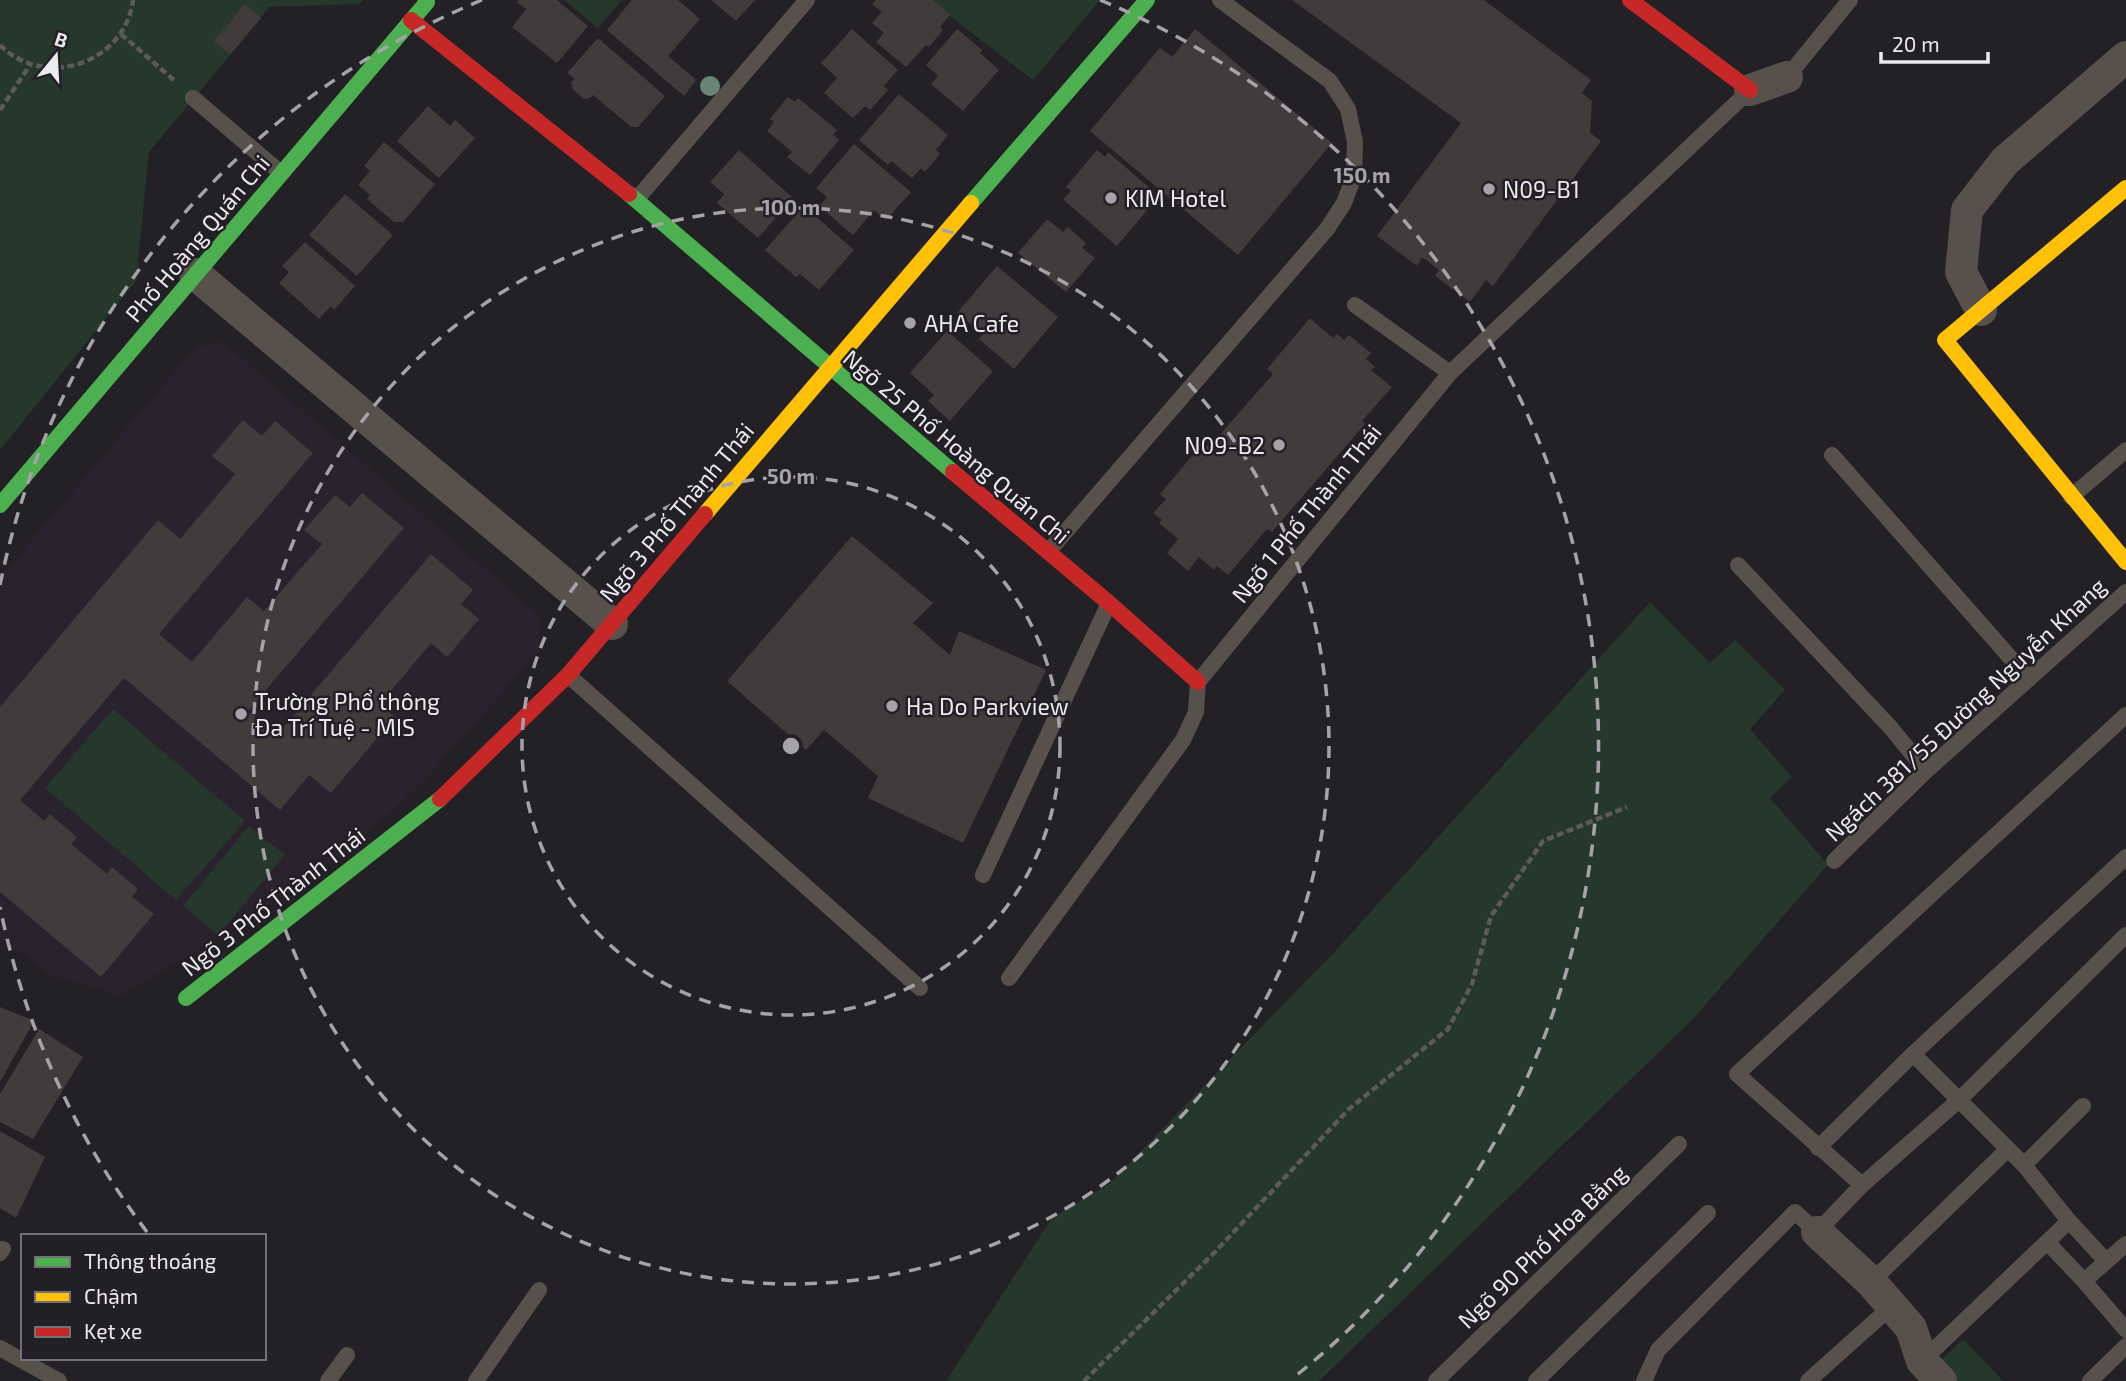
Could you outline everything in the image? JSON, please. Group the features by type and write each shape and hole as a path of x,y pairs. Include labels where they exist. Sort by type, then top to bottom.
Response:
{"street":[{"name":"Phố Hoàng Quán Chi","path":"0,505 428,0"},
{"name":"Ngõ 3 Phố Thành Thái","path":"186,998 434,805 568,675 1147,0"},
{"path":"1630,0 1751,90 1787,77"},
{"name":"Ngõ 25 Phố Hoàng Quán Chi","path":"411,20 636,200 1198,682"},
{"path":"1980,310 1961,272 1967,209 2005,161 2126,57"},
{"path":"2126,188 1945,340 2126,562"},
{"path":"195,274 612,624"},
{"path":"1817,1232 1871,1282 1911,1328 1932,1371"}],"lane":[{"path":"636,200 807,0"},
{"path":"1048,552 1327,229 1345,203 1354,176 1355,142 1348,109 1330,81 1220,0"},
{"path":"1787,77 1850,0"},
{"name":"Ngõ 1 Phố Thành Thái","path":"1198,682 1450,373 1751,90"},
{"path":"193,98 281,173"},
{"path":"1355,305 1450,373"},
{"path":"2071,497 2126,450"},
{"path":"1832,454 2029,679"},
{"path":"1738,565 1882,718 1926,771"},
{"name":"Ngách 381/55 Đường Nguyễn Khang","path":"1834,861 1926,771 2126,592"},
{"path":"984,875 1109,603"},
{"path":"568,675 920,988"},
{"path":"1009,978 1183,740 1196,712 1198,682"},
{"path":"1862,1185 1737,1074 2126,715"},
{"path":"1818,1148 1913,1054 2126,857"},
{"path":"1644,1381 1658,1350 1795,1212 1817,1232 1862,1185 1959,1100 2126,935"},
{"path":"1913,1054 2024,1165 2069,1221 2106,1261"},
{"path":"2024,1165 2083,1106"},
{"name":"Ngõ 90 Phố Hoa Bằng","path":"1436,1381 1679,1144"},
{"path":"1871,1282 2008,1149"},
{"path":"1536,1381 1708,1213"},
{"path":"1932,1371 2069,1221"},
{"path":"2047,1242 2126,1330"},
{"path":"2084,1281 2126,1244"},
{"path":"476,1381 539,1290"},
{"path":"1808,1381 1892,1306"},
{"path":"2090,1381 2126,1346"},
{"path":"0,1348 21,1360"},
{"path":"328,1381 347,1355"},
{"path":"21,1360 59,1381"}],"path":[{"path":"0,45 8,53 30,65 56,69 81,65 103,52 121,34 133,0"},
{"path":"121,34 193,98"},
{"path":"0,110 30,65"},
{"path":"1084,1381 1214,1253 1349,1109 1448,1029 1472,984 1491,916 1544,841 1628,807"}],"shaded area":[{"name":"Trường Phổ thông Đa Trí Tuệ - MIS","path":"223,342 540,616 539,651 427,778 348,852 215,940 120,996 51,975 0,938 0,577 196,347"}],"green space":[{"path":"0,0 363,0 359,4 269,7 149,152 136,281 0,450"},
{"path":"564,0 622,0 598,28"},
{"path":"929,0 1100,0 1033,80"},
{"path":"1650,602 1710,663 1735,640 1785,690 1750,729 1792,777 1770,798 1828,865 1691,1021 1319,1381 946,1381 1052,1218 1109,1184 1339,947"},
{"path":"113,709 245,821 176,900 45,788"},
{"path":"249,826 285,855 218,935 183,906"},
{"path":"1963,1339 2003,1381 1949,1381 1935,1366"}],"building":[{"path":"557,0 588,26 557,63 512,27 526,9 517,2"},
{"path":"632,0 678,0 700,19 668,56 696,80 684,96 607,30"},
{"path":"711,0 755,0 736,21"},
{"path":"876,0 933,0 950,15 940,27 943,30 929,47 926,45 906,67 876,42 884,33 872,23 882,12 872,4"},
{"name":"N09-B1","path":"1292,0 1484,0 1591,80 1582,93 1592,101 1590,133 1601,141 1493,286 1486,280 1470,302 1435,276 1439,270 1422,257 1417,266 1377,236 1461,123"},
{"path":"245,4 261,18 230,55 214,41"},
{"path":"852,29 898,70 884,86 888,90 870,110 865,106 853,118 824,93 837,78 821,63"},
{"path":"957,29 982,50 980,53 999,70 963,111 931,84 938,76 926,65"},
{"path":"1195,29 1332,143 1238,255 1090,131 1160,48 1172,57"},
{"path":"598,38 665,96 638,127 631,127 593,95 584,99 573,90 571,82 575,79 567,73"},
{"path":"899,94 948,135 936,150 940,154 925,172 921,168 912,178 891,161 888,165 859,140"},
{"path":"788,97 795,102 798,98 837,130 833,135 839,140 810,175 787,157 792,152 767,131 774,122 770,119"},
{"path":"428,106 450,126 455,120 475,138 439,178 397,141"},
{"path":"384,142 435,184 403,222 394,222 367,199 370,195 358,185 370,171 364,166"},
{"path":"854,144 911,192 886,220 874,210 853,235 819,206 827,197 816,188"},
{"path":"739,150 793,198 758,238 717,203 724,194 710,182"},
{"name":"KIM Hotel","path":"1097,150 1105,157 1108,152 1159,196 1117,246 1063,199 1071,191 1066,187"},
{"path":"345,194 393,235 357,276 309,235"},
{"path":"804,206 854,250 819,290 800,274 796,277 765,250"},
{"path":"1047,219 1063,232 1068,227 1086,243 1082,248 1095,258 1066,292 1018,253"},
{"path":"305,242 355,286 334,310 331,306 319,319 279,283 289,272 282,266"},
{"path":"997,266 1058,317 1014,369 979,339 983,334 957,313"},
{"name":"N09-B2","path":"1310,318 1333,338 1337,334 1344,340 1349,335 1371,353 1366,359 1375,367 1371,370 1392,387 1362,421 1365,424 1272,532 1267,529 1228,575 1217,566 1214,570 1199,557 1188,571 1167,553 1178,539 1159,523 1162,520 1153,513 1166,499 1160,494 1203,443 1209,447 1273,374 1267,369"},
{"path":"947,331 993,371 950,421 928,401 934,395 910,373"},
{"path":"243,420 262,436 275,421 313,453 159,634 192,662 247,597 264,611 322,544 304,530 335,495 350,507 362,493 404,528 248,711 277,735 431,554 473,590 461,604 479,619 447,657 431,643 380,704 395,717 331,793 309,775 280,810 124,678 20,800 44,821 50,814 77,837 71,844 107,874 112,867 138,889 132,897 154,914 101,977 0,892 0,707 158,520 180,539 235,474 212,456"},
{"name":"Ha Do Parkview","path":"852,536 933,603 913,623 950,655 959,631 1046,670 963,843 868,798 878,776 824,730 806,750 727,681"},
{"path":"0,1007 34,1021 0,1082"},
{"path":"39,1029 83,1057 33,1139 0,1122 0,1094"},
{"path":"0,1131 45,1157 16,1218 0,1208"}],"traffic: fast":[{"path":"971,203 1147,0"},
{"path":"0,505 427,2"},
{"path":"629,194 953,472"},
{"path":"186,998 440,799"}],"traffic: slow":[{"path":"2126,188 1945,340 2126,562"},
{"path":"705,514 971,203"}],"traffic: jam":[{"path":"1630,0 1750,90"},
{"path":"411,20 629,194"},
{"path":"953,472 1198,682"},
{"path":"440,799 568,675 705,514"}],"place":[{"name":"N09-B1","path":"1489,189"},
{"name":"KIM Hotel","path":"1111,198"},
{"name":"AHA Cafe","path":"910,323"},
{"name":"N09-B2","path":"1279,445"},
{"name":"Ha Do Parkview","path":"892,706"},
{"name":"Trường Phổ thông Đa Trí Tuệ - MIS","path":"241,714"}]}
